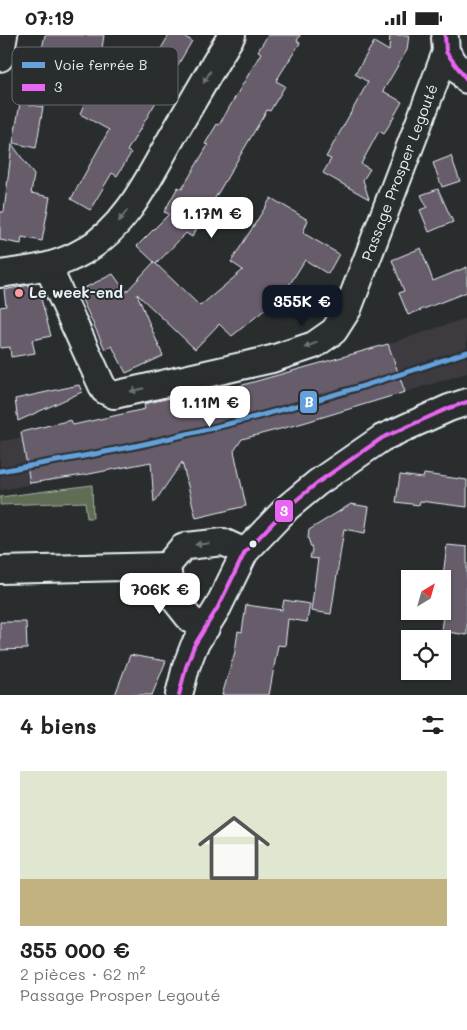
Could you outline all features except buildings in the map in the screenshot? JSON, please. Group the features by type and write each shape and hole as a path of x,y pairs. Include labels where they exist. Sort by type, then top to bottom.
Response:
{"street":[{"path":"0,58 4,35"},
{"path":"0,273 48,267 85,251 107,235 120,221 148,180 232,35"},
{"path":"445,43 467,80"},
{"name":"Passage Prosper Legouté","path":"48,267 107,393 114,395 272,359 314,345 334,331 348,309 445,43"},
{"path":"179,695 186,667 194,646 206,628 245,552 288,507 318,483 382,438 467,402"},
{"path":"206,628 190,619 171,595 167,566 182,548 187,546 223,542 245,552"},
{"path":"0,570 167,566"}],"shaded area":[{"path":"467,318 467,373 327,416 242,439 234,451 246,506 196,518 184,470 170,473 152,462 0,490 0,441 22,438 144,409 144,402 217,384 218,391 388,344"}],"green space":[{"path":"92,485 93,518 87,518 85,502 0,505 0,497"}],"rail line":[{"name":"B","path":"0,471 131,447 230,424 389,378 467,352"}],"transit line":[{"name":"3","path":"445,35 446,52 467,80"},
{"name":"3","path":"179,695 186,667 194,646 218,607 245,552 288,507 317,483 382,438 467,402"}],"place":[{"name":"Le week-end","path":"19,293"}]}
